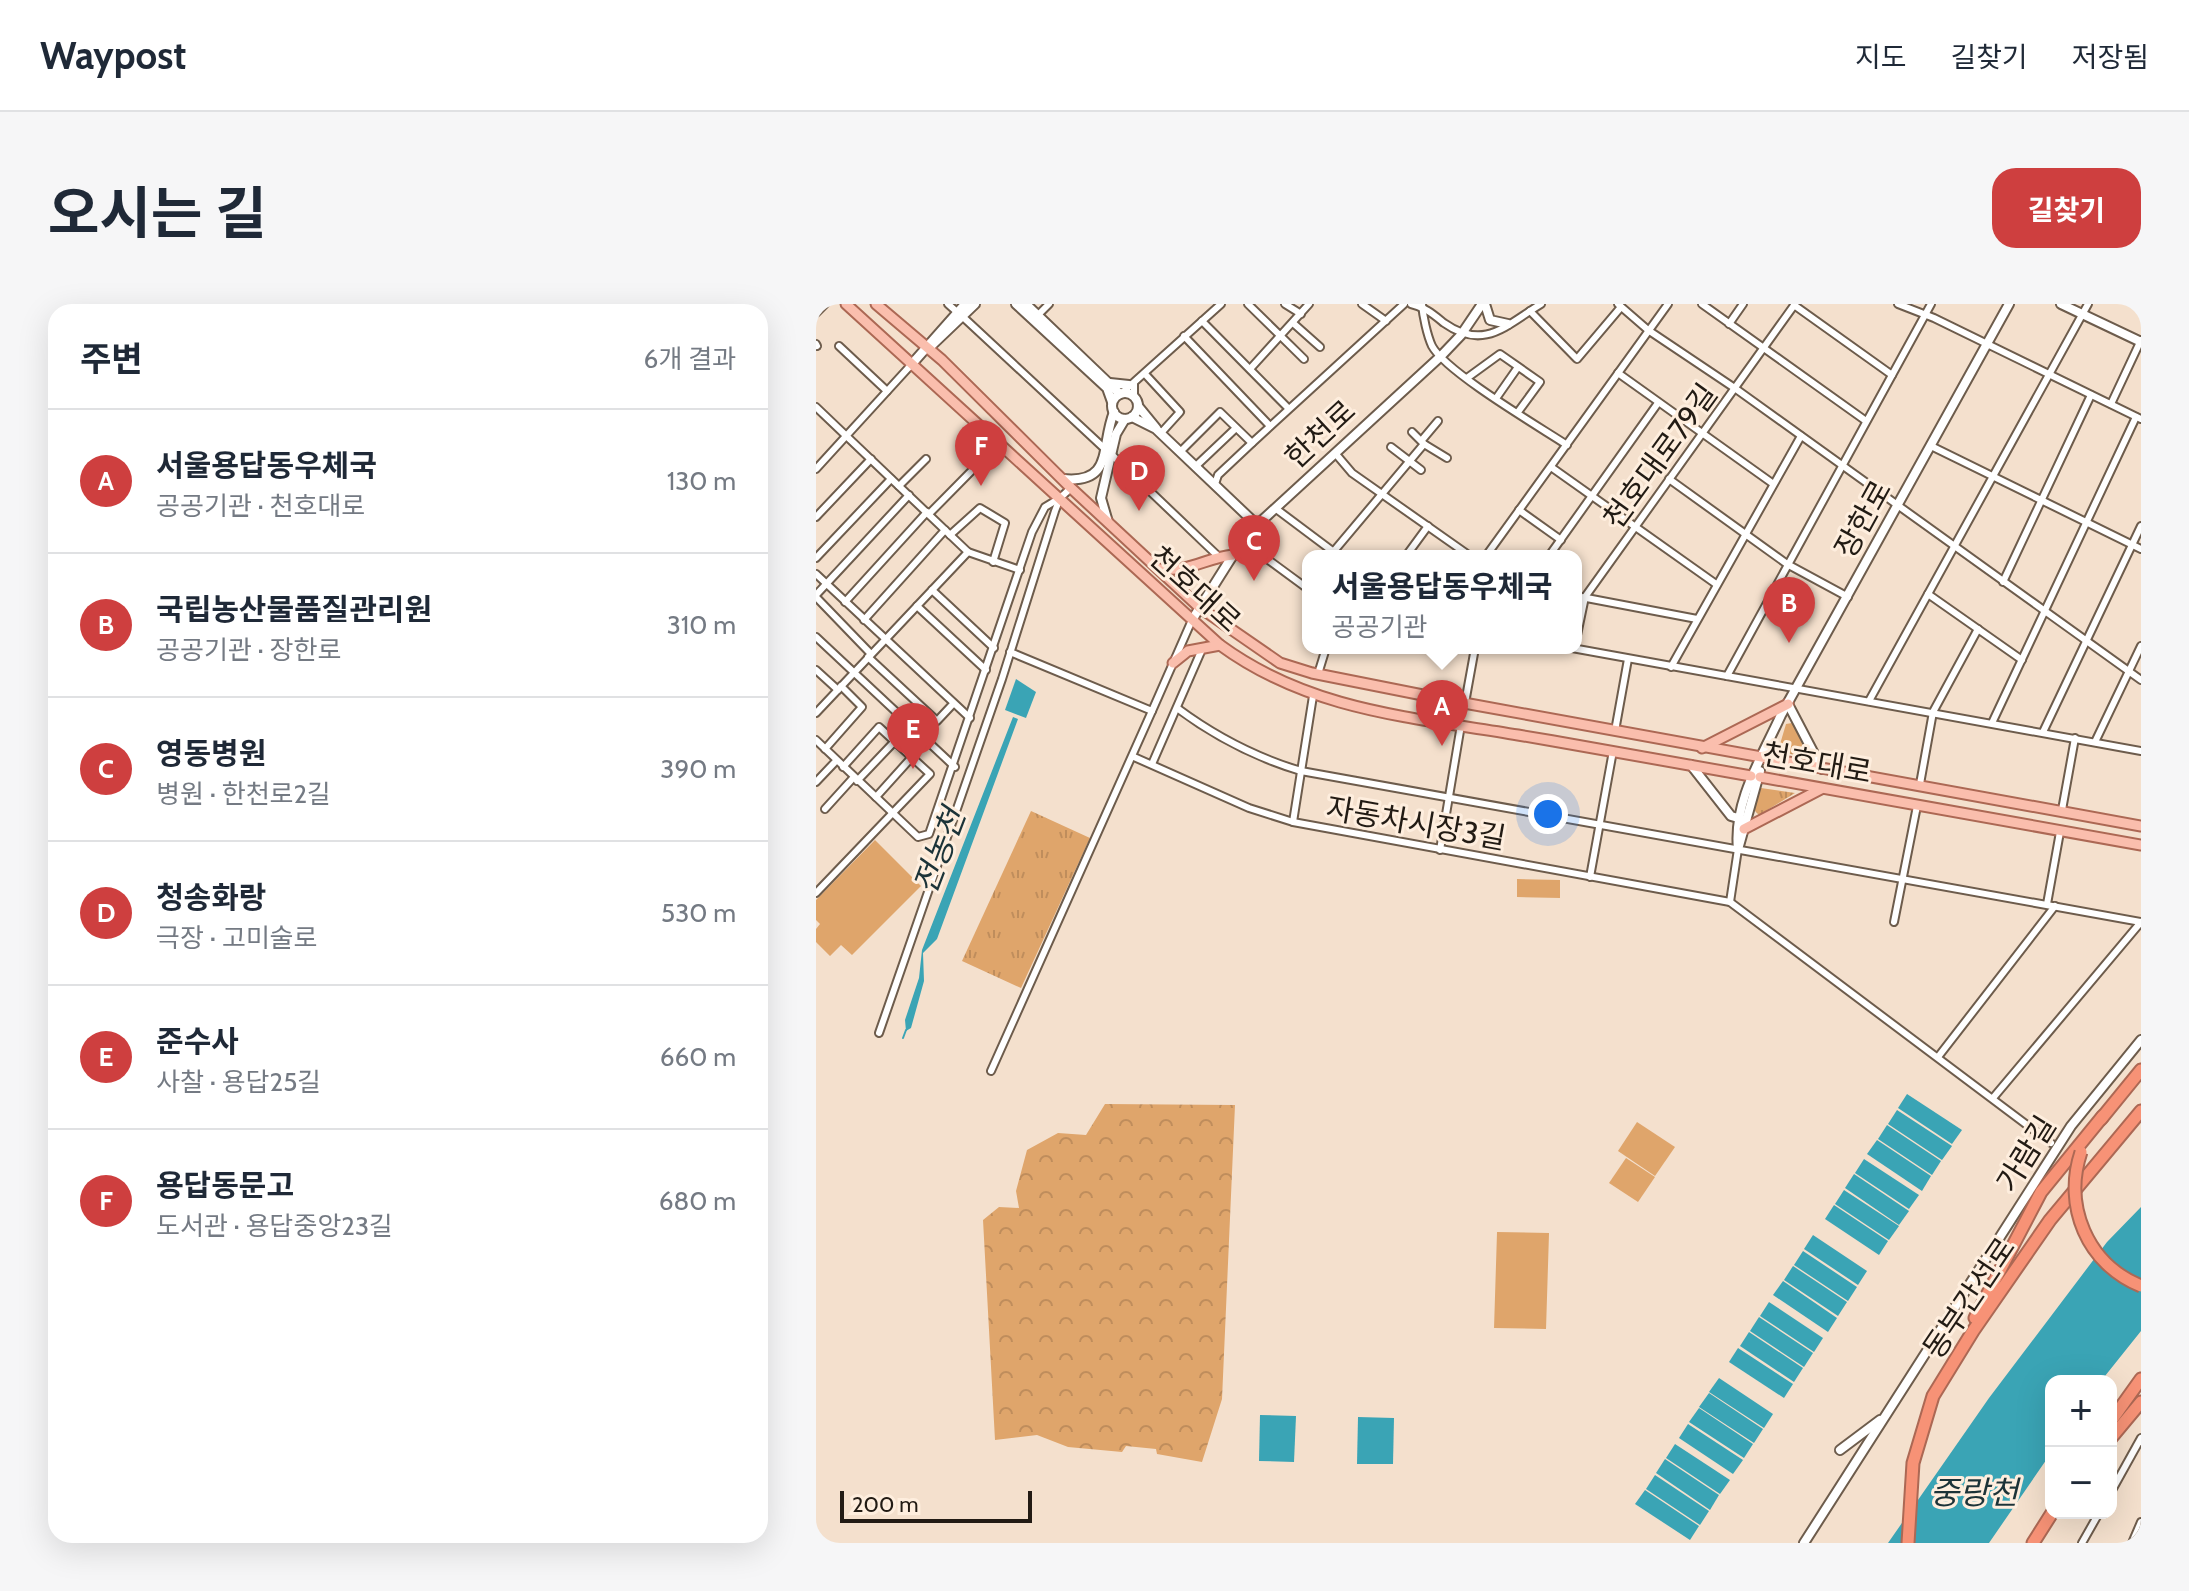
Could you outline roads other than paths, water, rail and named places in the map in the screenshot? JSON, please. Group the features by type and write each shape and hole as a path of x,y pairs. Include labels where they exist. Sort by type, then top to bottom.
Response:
{"highway":[{"path":"1956,1358 2041,1192 2141,1070"},
{"name":"동부간선로","path":"1908,1543 1913,1463 1933,1396 2050,1220 2141,1111"},
{"path":"2103,1116 2081,1152 2075,1198 2085,1235 2111,1268 2141,1286"},
{"path":"2117,1413 2141,1379"},
{"path":"2117,1431 2141,1402"},
{"path":"2033,1543 2048,1519"}],"main road":[{"name":"천호대로","path":"846,304 1220,645 1267,675 1313,696 1376,712 1613,750 2141,845"},
{"name":"천호대로","path":"876,304 926,350 942,360 1071,488 1199,607 1280,663 1318,674 1702,748 1920,784 2141,826"},
{"path":"1158,569 1199,566 1219,557 1233,555"},
{"path":"1173,663 1188,651 1220,645"},
{"path":"1702,748 1788,704"},
{"path":"1740,823 1821,789"}],"street":[{"path":"816,313 825,304"},
{"path":"948,304 1219,557"},
{"path":"960,315 965,304"},
{"path":"816,469 911,365 975,304"},
{"path":"1016,304 1107,388 1113,407 1101,498 1109,523"},
{"path":"1026,304 1121,394 1136,401"},
{"path":"1038,315 1049,304"},
{"path":"1113,407 1121,394 1221,304"},
{"path":"1248,304 1283,335 1304,359"},
{"path":"1285,304 1301,314"},
{"path":"1250,369 1309,304"},
{"path":"1362,304 1386,321"},
{"path":"1215,484 1218,475 1288,408 1404,304"},
{"path":"1411,304 1422,305 1461,335 1484,337 1541,304"},
{"path":"1483,304 1490,320 1508,324"},
{"name":"한천로","path":"1192,620 1233,555 1257,525 1441,356 1483,304"},
{"path":"1490,550 1668,304"},
{"path":"1729,324 1743,304"},
{"path":"1794,304 1892,375"},
{"name":"천호대로79길","path":"1582,611 1585,597 1794,304"},
{"path":"1898,304 1987,343 2139,418 1992,723"},
{"path":"1727,676 1931,304"},
{"name":"장한로","path":"1738,849 1740,823 1762,758 1788,704 2009,304"},
{"path":"2061,304 2141,341 2111,404"},
{"path":"1869,701 2088,304"},
{"path":"1422,305 1433,347 1441,356 1467,378 1567,445"},
{"path":"1530,311 1577,359 1619,305 1648,330 1736,389 1897,508 2141,680"},
{"path":"1704,305 1866,421"},
{"path":"1202,321 1288,408"},
{"path":"1293,323 1320,347"},
{"path":"1184,336 1270,426"},
{"path":"839,346 887,391"},
{"path":"1467,378 1500,354 1540,382 1518,412"},
{"path":"1497,397 1518,367"},
{"path":"1618,373 1772,483"},
{"path":"1145,374 1180,412 1158,431"},
{"path":"1109,382 1132,385"},
{"path":"1132,385 1136,401 1158,431 1257,525"},
{"path":"2003,582 2091,395"},
{"path":"1108,451 1118,431 1131,419 1136,401"},
{"path":"1554,550 1658,403"},
{"path":"816,407 968,552 1020,570"},
{"path":"1113,407 1158,431"},
{"path":"1181,451 1220,412 1252,443"},
{"path":"1339,550 1410,462 1438,421"},
{"path":"1197,465 1236,428"},
{"path":"1412,432 1447,458"},
{"path":"1671,667 1801,436"},
{"path":"845,602 999,443"},
{"path":"1931,446 2141,549"},
{"path":"1391,447 1421,470"},
{"path":"1335,453 1352,473 1462,550"},
{"path":"816,517 871,459"},
{"path":"899,486 926,459"},
{"path":"1063,479 1089,479 1105,463"},
{"path":"1551,467 1716,584"},
{"path":"816,558 891,479"},
{"path":"1669,479 1787,564 1848,597"},
{"path":"816,740 918,837 929,834 955,767 1032,532 1045,507 1071,488"},
{"path":"909,495 816,596 870,656 937,721 953,704"},
{"path":"879,1033 1060,498"},
{"path":"864,620 947,532 980,508 1005,523 993,562"},
{"path":"1275,508 1331,550"},
{"path":"1519,510 1561,540"},
{"path":"1410,550 1428,526"},
{"path":"2043,732 2141,526"},
{"path":"1244,542 1302,585"},
{"path":"816,713 968,552"},
{"path":"816,574 970,718"},
{"path":"932,590 994,648"},
{"path":"1928,594 2022,660"},
{"path":"1582,597 1697,619"},
{"path":"917,606 986,670"},
{"path":"991,1071 1134,757 1192,620"},
{"path":"1920,784 1933,712 1978,629"},
{"path":"816,637 955,767"},
{"path":"2095,742 2141,646"},
{"name":"천호대로","path":"1152,764 1203,647"},
{"path":"1582,650 2141,750"},
{"path":"1010,652 1152,711"},
{"path":"1318,674 1324,654"},
{"path":"1465,703 1474,654"},
{"path":"1615,731 1628,659"},
{"path":"816,670 862,707 825,749"},
{"path":"1293,822 1313,696"},
{"path":"1788,704 1822,769"},
{"path":"1177,708 1211,733 1260,759 1301,771 2141,922 1993,1098"},
{"path":"825,809 908,724"},
{"path":"1440,850 1461,725"},
{"path":"816,893 930,774 879,727 843,767"},
{"path":"2062,810 2075,738"},
{"path":"1590,877 1613,750"},
{"path":"876,797 912,757"},
{"name":"자동차시장3길","path":"1134,757 1249,808 1293,822 1730,902 2051,1143"},
{"path":"816,782 836,761"},
{"path":"1691,765 1740,823"},
{"path":"1894,922 1917,806"},
{"path":"2047,904 2060,832"},
{"path":"1730,902 1738,849"},
{"path":"1938,1057 2055,906"},
{"name":"가람길","path":"1804,1543 2071,1126 2141,1040"},
{"path":"1840,1450 1887,1415"},
{"path":"2117,1481 2141,1438"},
{"path":"2082,1543 2096,1519"},
{"path":"2132,1543 2141,1522"}],"water":[{"path":"1016,679 1036,692 1026,718 1005,710"},
{"path":"1013,717 1018,719 937,939 923,953 924,981 911,1028 906,1031 905,1020 919,978 922,950"},
{"path":"1907,1094 1962,1130 1952,1144 1898,1108"},
{"path":"1897,1110 1952,1146 1942,1160 1888,1124"},
{"path":"1887,1125 1941,1161 1932,1175 1878,1139"},
{"path":"1877,1140 1931,1176 1922,1191 1867,1154"},
{"path":"1864,1159 1919,1195 1909,1209 1855,1173"},
{"path":"1854,1174 1909,1211 1899,1225 1845,1188"},
{"path":"1844,1190 1899,1226 1889,1240 1835,1204"},
{"path":"1834,1205 1888,1241 1879,1255 1825,1219"},
{"name":"중랑천","path":"2141,1207 2141,1331 2106,1375 2045,1375 2045,1462 1989,1543 1888,1543 1989,1398 2107,1242"},
{"path":"1813,1235 1867,1271 1858,1285 1804,1249"},
{"path":"1803,1251 1857,1287 1848,1301 1794,1265"},
{"path":"1793,1266 1847,1302 1838,1316 1784,1280"},
{"path":"1783,1281 1837,1318 1828,1332 1773,1295"},
{"path":"1769,1302 1823,1338 1814,1352 1760,1316"},
{"path":"1759,1317 1813,1353 1804,1367 1750,1331"},
{"path":"1749,1332 1803,1368 1794,1382 1740,1346"},
{"path":"1738,1348 1793,1384 1784,1398 1729,1362"},
{"path":"1719,1378 1773,1414 1764,1428 1709,1392"},
{"path":"1709,1393 1763,1429 1754,1443 1699,1407"},
{"path":"1699,1408 1753,1444 1744,1458 1689,1422"},
{"path":"1260,1415 1296,1416 1294,1462 1259,1461"},
{"path":"1358,1417 1394,1418 1393,1464 1357,1464"},
{"path":"1688,1424 1743,1460 1733,1474 1679,1438"},
{"path":"1675,1444 1730,1480 1720,1494 1666,1458"},
{"path":"1665,1459 1719,1495 1710,1510 1656,1473"},
{"path":"1655,1475 1709,1511 1700,1525 1646,1489"},
{"path":"1645,1490 1699,1526 1690,1540 1635,1504"}],"waterway":[{"name":"전농천","path":"903,1038 906,1030"}],"place":[{"name":"용답동문고","path":"981,486"},
{"name":"청송화랑","path":"1139,511"},
{"name":"영동병원","path":"1254,581"},
{"name":"국립농산물품질관리원","path":"1789,643"},
{"name":"서울용답동우체국","path":"1442,746"},
{"name":"준수사","path":"913,769"}]}
